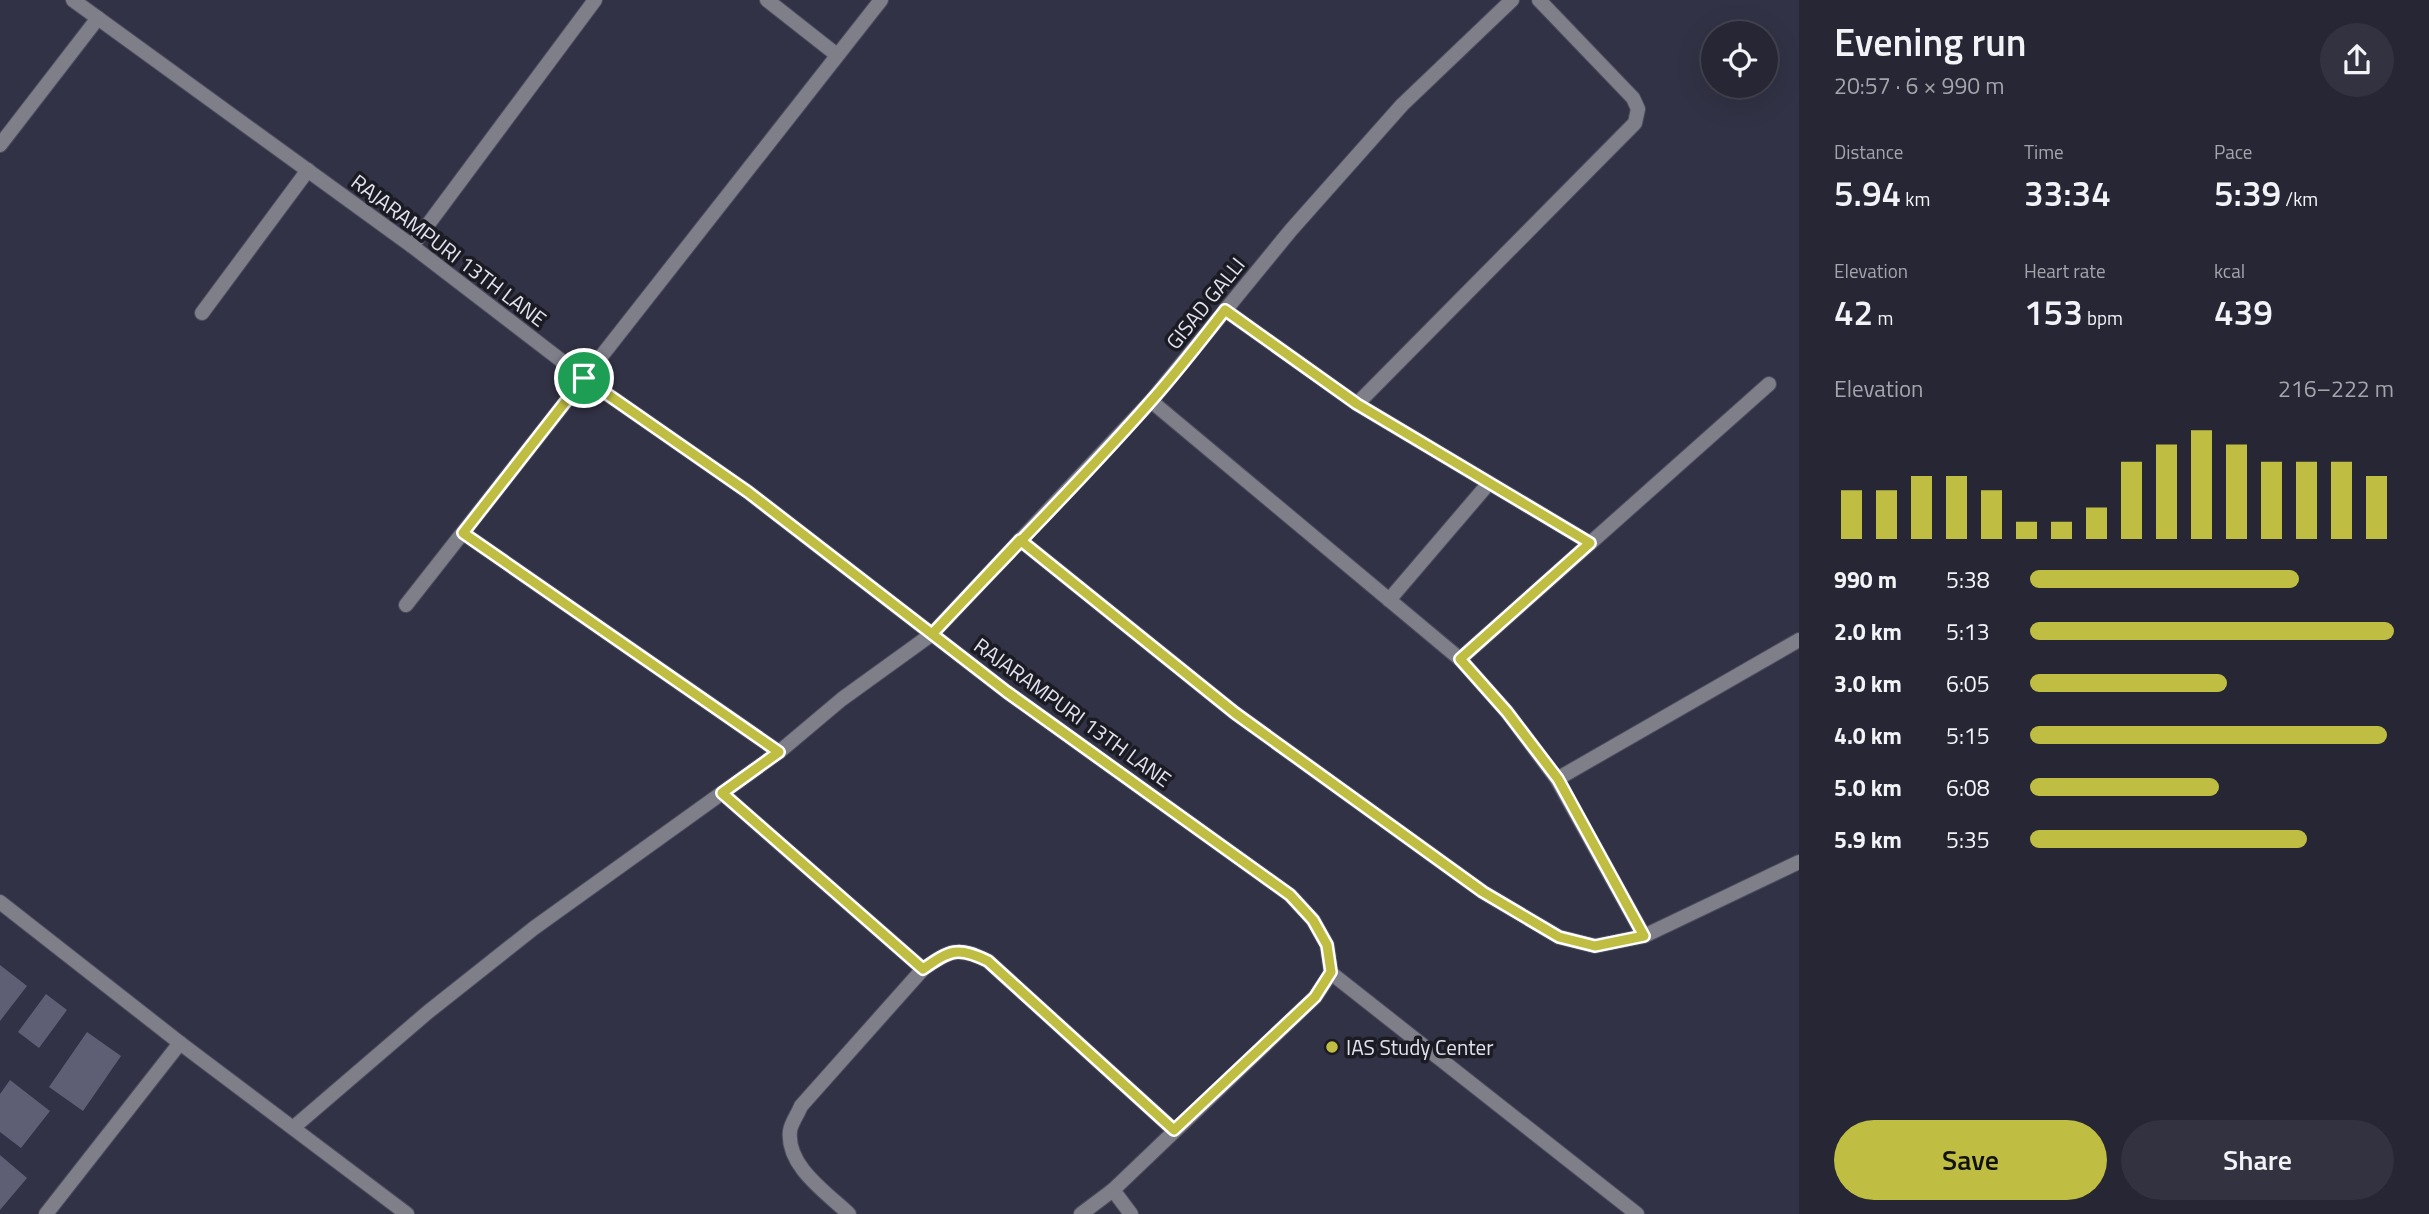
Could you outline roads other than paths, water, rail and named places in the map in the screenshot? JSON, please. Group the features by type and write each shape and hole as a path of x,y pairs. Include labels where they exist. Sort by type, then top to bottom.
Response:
{"street":[{"name":"RAJARAMPURI 13TH LANE","path":"73,0 412,246 584,378 748,492 1007,692 1290,895 1313,920 1327,945 1331,972"},
{"path":"412,246 595,0"},
{"path":"767,0 837,55"},
{"path":"406,606 881,0"},
{"name":"GISAD GALLI","path":"294,1127 428,1012 534,928 779,752 842,699 932,634 1151,401 1291,230 1402,105 1512,0"},
{"path":"1357,404 1635,123 1638,109 1633,98 1539,0"},
{"path":"0,145 98,18"},
{"path":"202,313 308,170"},
{"path":"1225,310 1357,404 1590,543"},
{"path":"1460,659 1769,384"},
{"path":"1151,401 1460,659 1507,712 1558,779 1644,936"},
{"path":"1389,600 1489,482"},
{"path":"463,533 779,752"},
{"path":"1020,540 1235,713 1483,892 1559,937 1595,946 1644,936 1799,862"},
{"path":"1558,779 1798,642"},
{"path":"722,793 923,969"},
{"path":"0,902 180,1043 407,1214"},
{"path":"849,1214 807,1175 793,1153 790,1131 801,1106 923,969 943,955 968,950 988,961 1174,1130"},
{"path":"1081,1214 1113,1190 1315,997 1331,972 1637,1214"},
{"path":"46,1214 180,1043"},
{"path":"1113,1190 1131,1214"}],"place":[{"name":"IAS Study Center","path":"1332,1047"}]}
